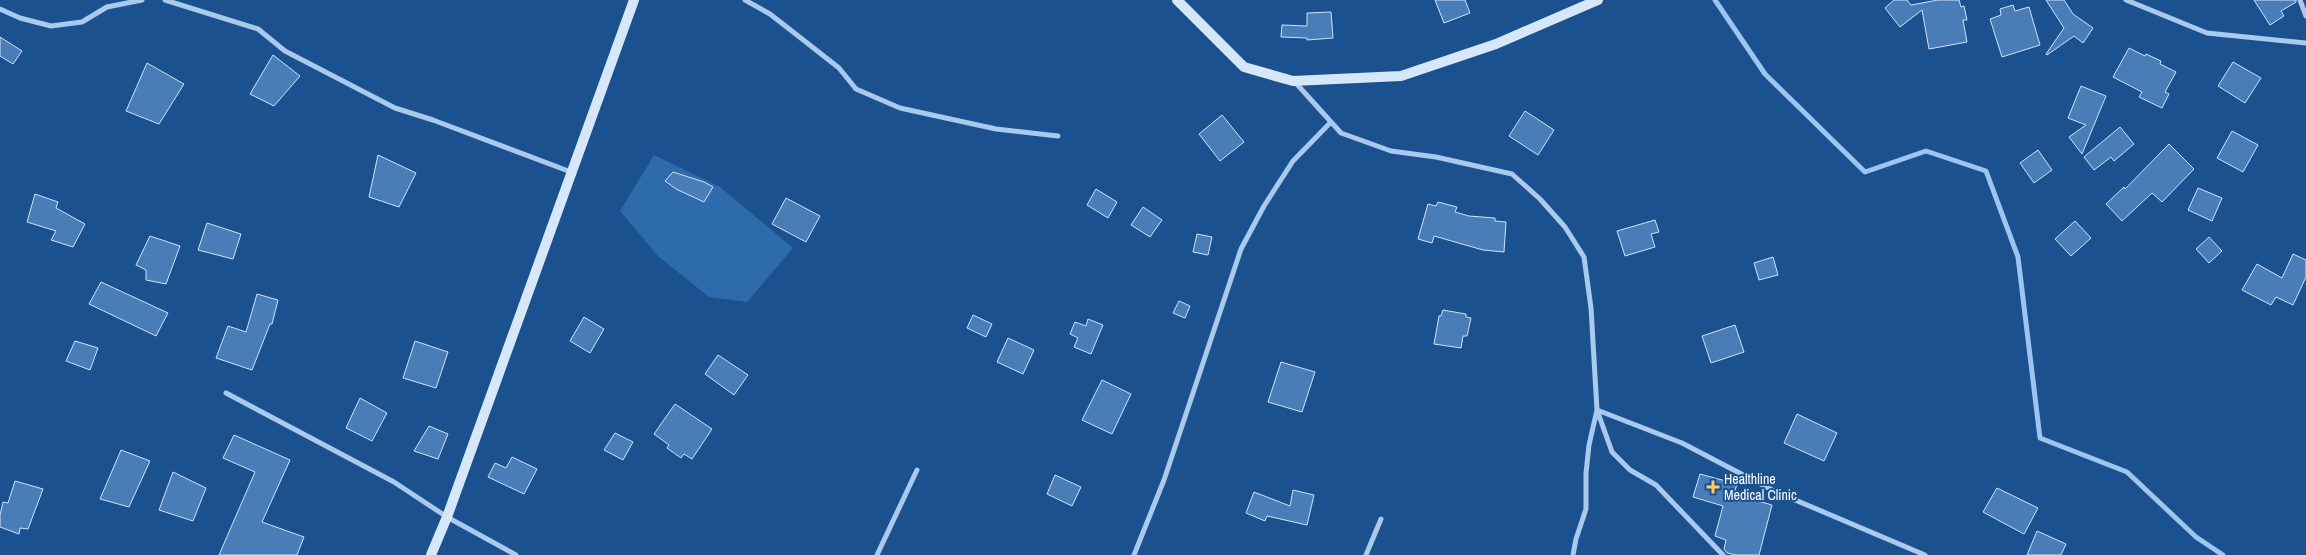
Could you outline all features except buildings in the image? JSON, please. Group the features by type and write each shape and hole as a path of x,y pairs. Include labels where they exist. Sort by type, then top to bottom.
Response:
{"main road":[{"path":"431,555 447,516 570,172 634,0"},
{"path":"1176,0 1244,67 1294,81 1401,76 1496,44 1598,0"}],"street":[{"path":"0,9 20,18 50,26 82,22 107,7 142,0"},
{"path":"165,0 258,29 285,51 395,108 433,120 570,172"},
{"path":"745,0 770,14 838,68 856,89 900,108 996,129 1058,136"},
{"path":"2126,0 2207,33 2306,43"},
{"path":"2300,0 2306,16"},
{"path":"1294,81 1342,133 1391,151 1436,157 1512,174 1540,199 1565,227 1584,257 1591,308 1597,410 1589,445 1586,473 1586,509 1573,555"},
{"path":"1134,555 1164,480 1242,250 1264,206 1293,161 1330,122"},
{"path":"226,393 394,482 447,516 516,555"},
{"path":"1597,410 1612,452 1630,470 1656,485 1723,555"},
{"path":"1597,410 1682,442 1774,491 1925,555"},
{"path":"876,555 917,470"},
{"path":"1366,555 1381,519"}],"shaded area":[{"path":"654,155 720,187 793,248 747,302 709,297 658,256 620,211"}],"waterway":[{"path":"1715,0 1765,74 1865,172 1926,151 1986,171 2018,257 2040,438 2127,472 2196,537 2223,555"}],"place":[{"name":"Healthline Medical Clinic","path":"1713,487"}]}
